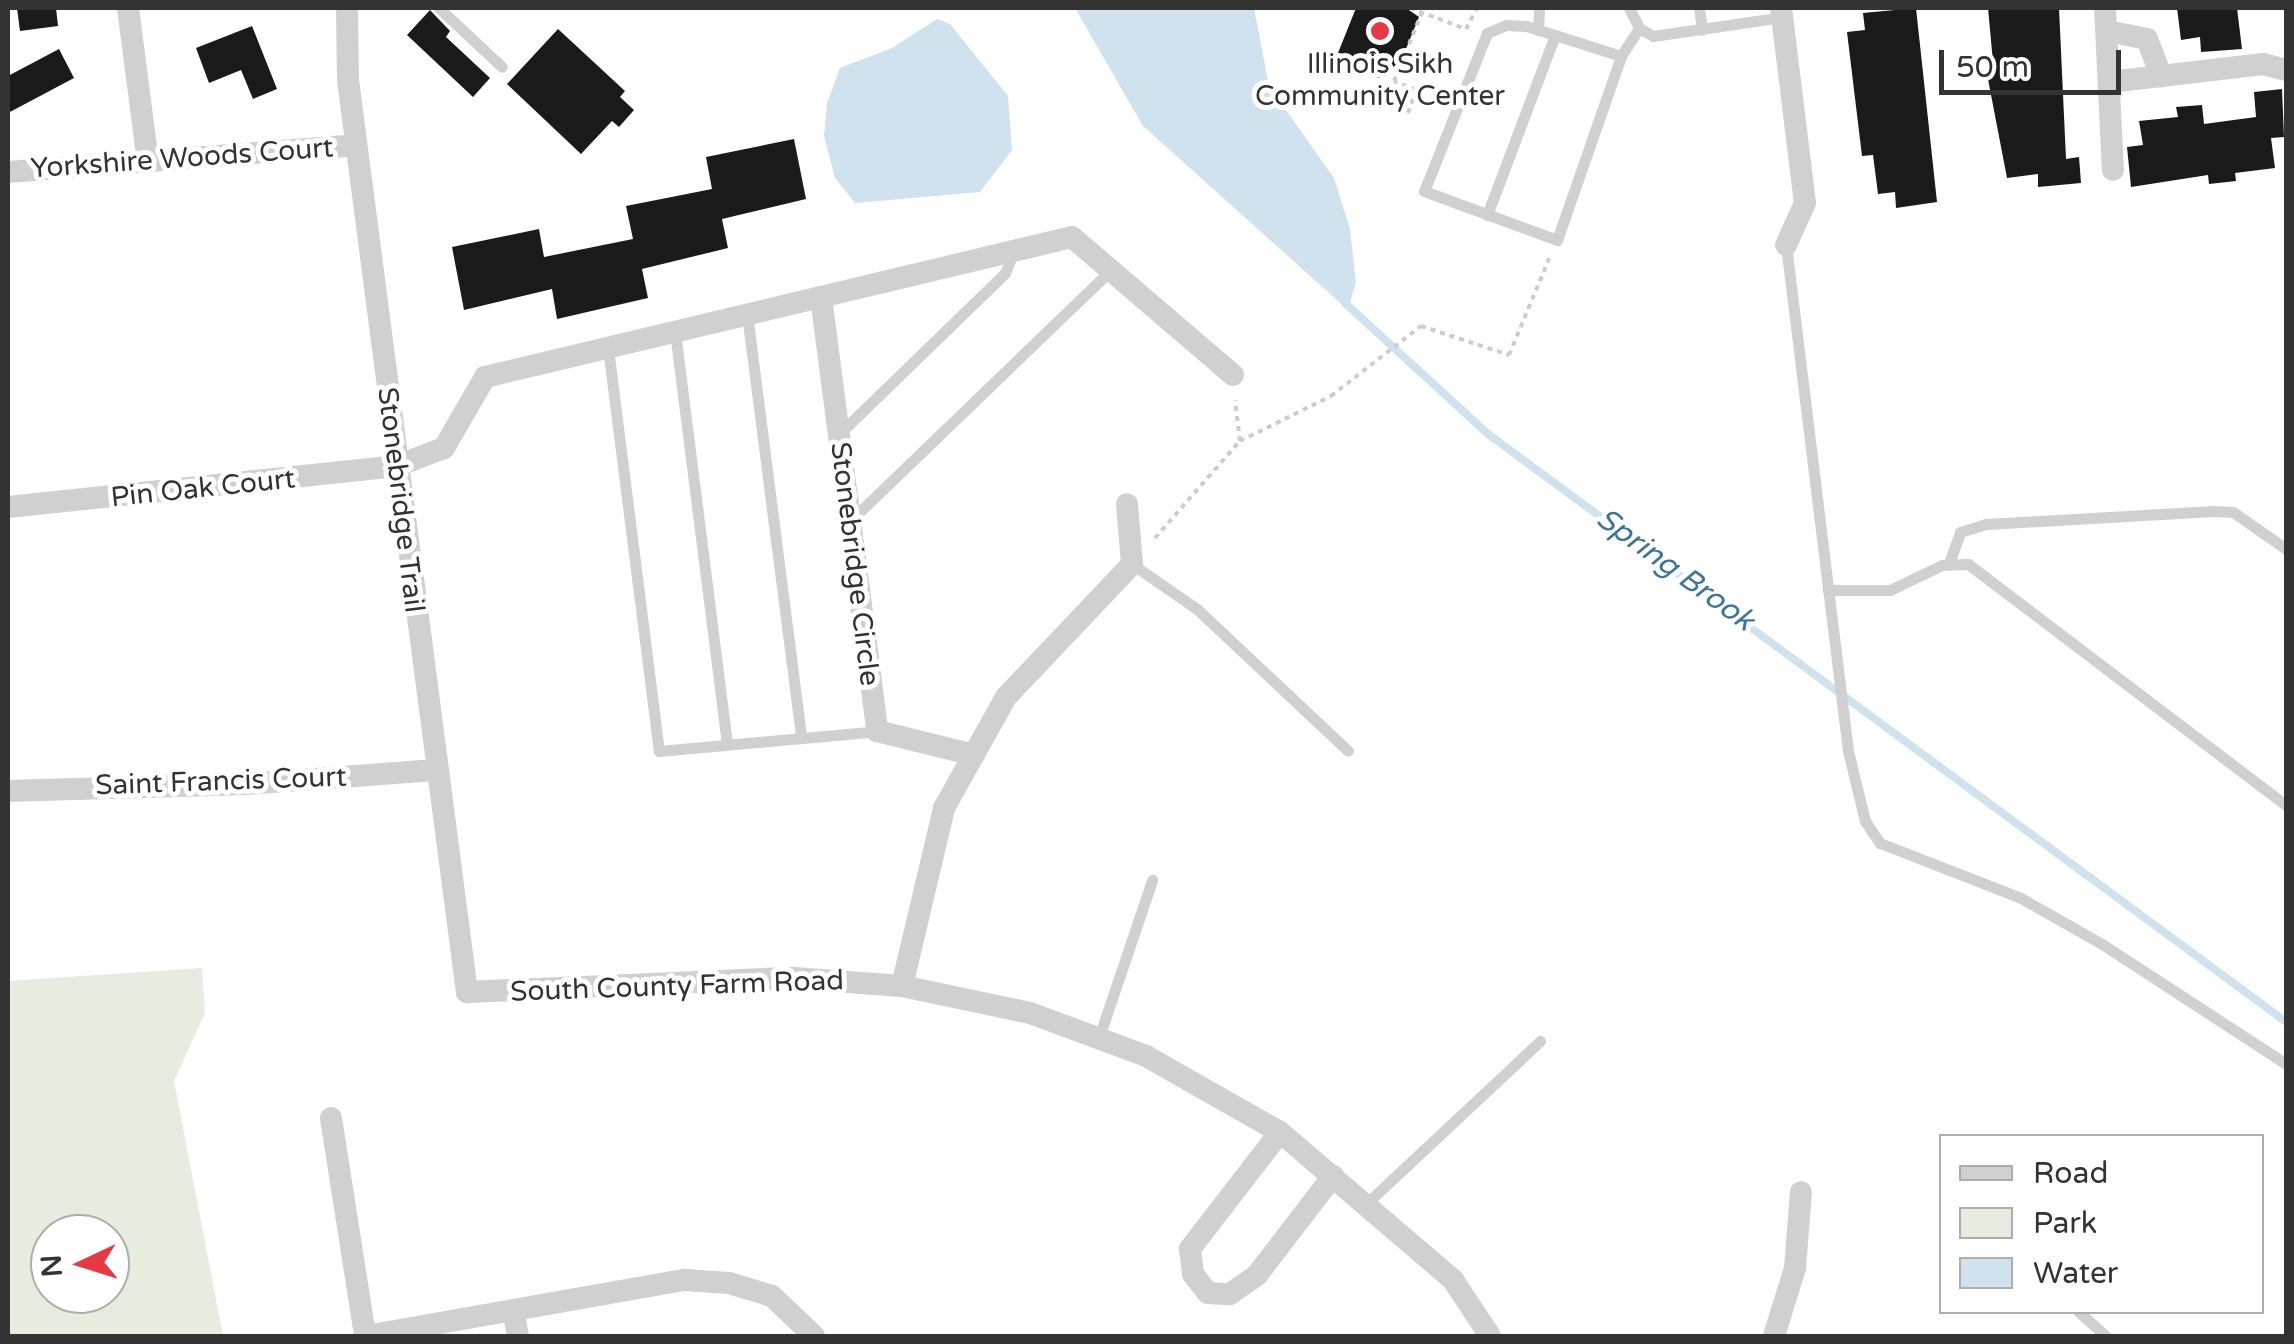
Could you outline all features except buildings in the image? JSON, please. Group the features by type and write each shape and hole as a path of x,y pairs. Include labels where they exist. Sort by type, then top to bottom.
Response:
{"street":[{"path":"128,8 148,161"},
{"name":"Stonebridge Trail","path":"347,8 356,145 467,992"},
{"path":"1782,12 1805,202 1786,246"},
{"path":"2113,170 2106,19 2147,39 2161,76"},
{"path":"2110,82 2263,64 2286,70"},
{"name":"Yorkshire Woods Court","path":"8,172 356,145"},
{"path":"398,466 444,448 484,377 1072,237 1233,375"},
{"name":"Stonebridge Circle","path":"821,297 876,731"},
{"name":"Pin Oak Court","path":"8,508 398,466"},
{"path":"902,986 944,808 1006,698 1132,564 1127,504"},
{"path":"876,731 974,755"},
{"name":"Saint Francis Court","path":"8,790 246,784 435,770"},
{"name":"South County Farm Road","path":"467,992 794,978 902,986 984,1001 1098,1037 1187,1076 1280,1132 1453,1280 1490,1336"},
{"path":"331,1118 365,1336 651,1284 712,1280 772,1296 814,1336"},
{"path":"1280,1132 1190,1249 1194,1274 1208,1293 1230,1294 1257,1275 1333,1176"},
{"path":"1774,1336 1796,1268 1801,1192"},
{"path":"513,1310 518,1336"}],"lane":[{"path":"439,8 502,67"},
{"path":"1538,8 1538,30"},
{"path":"1629,8 1640,28 1652,36 1702,30 1782,12"},
{"path":"1699,8 1702,30"},
{"path":"1621,56 1538,30 1506,25 1480,42 1424,191 1557,240 1621,56 1640,28"},
{"path":"1487,215 1555,35"},
{"path":"1786,246 1854,792 1880,843 2021,898 2286,1064"},
{"path":"839,434 1006,273 1014,251"},
{"path":"850,521 1111,270"},
{"path":"747,314 801,738"},
{"path":"675,332 727,744"},
{"path":"608,348 659,751 876,731"},
{"path":"1949,563 1953,544 1970,527 2214,511 2233,512 2286,550"},
{"path":"1828,590 1890,590 1949,563 1968,564 2286,805"},
{"path":"1132,564 1197,610 1348,751"},
{"path":"1098,1037 1152,880"},
{"path":"1367,1204 1540,1041"},
{"path":"2080,1314 2106,1336"}],"path":[{"path":"1410,8 1466,29 1477,8"},
{"path":"1408,113 1416,90 1394,81 1422,12"},
{"path":"1132,564 1240,441 1331,396 1383,360 1420,326 1509,355 1557,240"},
{"path":"1233,375 1240,441"}],"green space":[{"path":"202,968 205,1013 174,1081 223,1336 8,1336 8,981"}],"water":[{"path":"1075,8 1254,8 1269,86 1334,178 1350,229 1356,282 1348,310 1143,126"},
{"path":"937,19 950,24 1008,96 1012,150 980,192 855,203 835,178 824,136 827,103 840,68 892,48"}],"waterway":[{"name":"Spring Brook","path":"1345,303 1488,434 2286,1022"}],"place":[{"name":"Illinois Sikh Community Center","path":"1380,31"}]}
